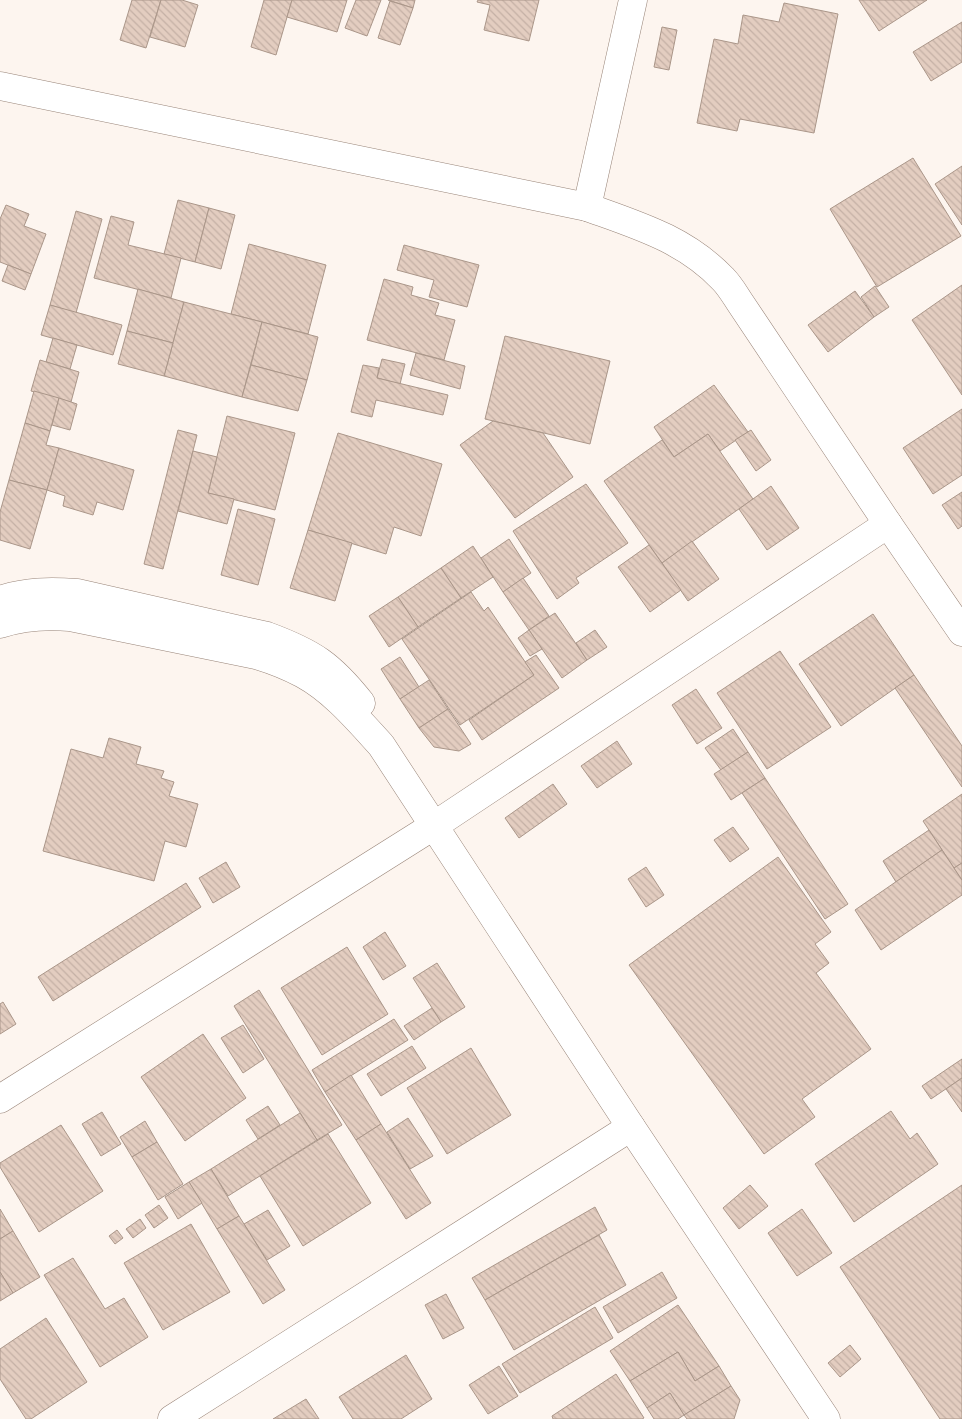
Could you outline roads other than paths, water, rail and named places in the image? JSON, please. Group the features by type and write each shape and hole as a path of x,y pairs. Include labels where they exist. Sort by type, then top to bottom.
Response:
{"street":[{"path":"587,207 633,0"},
{"path":"0,86 587,207 650,230 678,243 702,260 724,280 962,632"},
{"path":"0,1099 435,825 888,524"},
{"path":"0,600 52,591 77,593 167,625"},
{"path":"0,624 46,615 267,636 296,646 321,661 344,681 362,704 381,745 826,1419"},
{"path":"172,1419 632,1127"}]}
